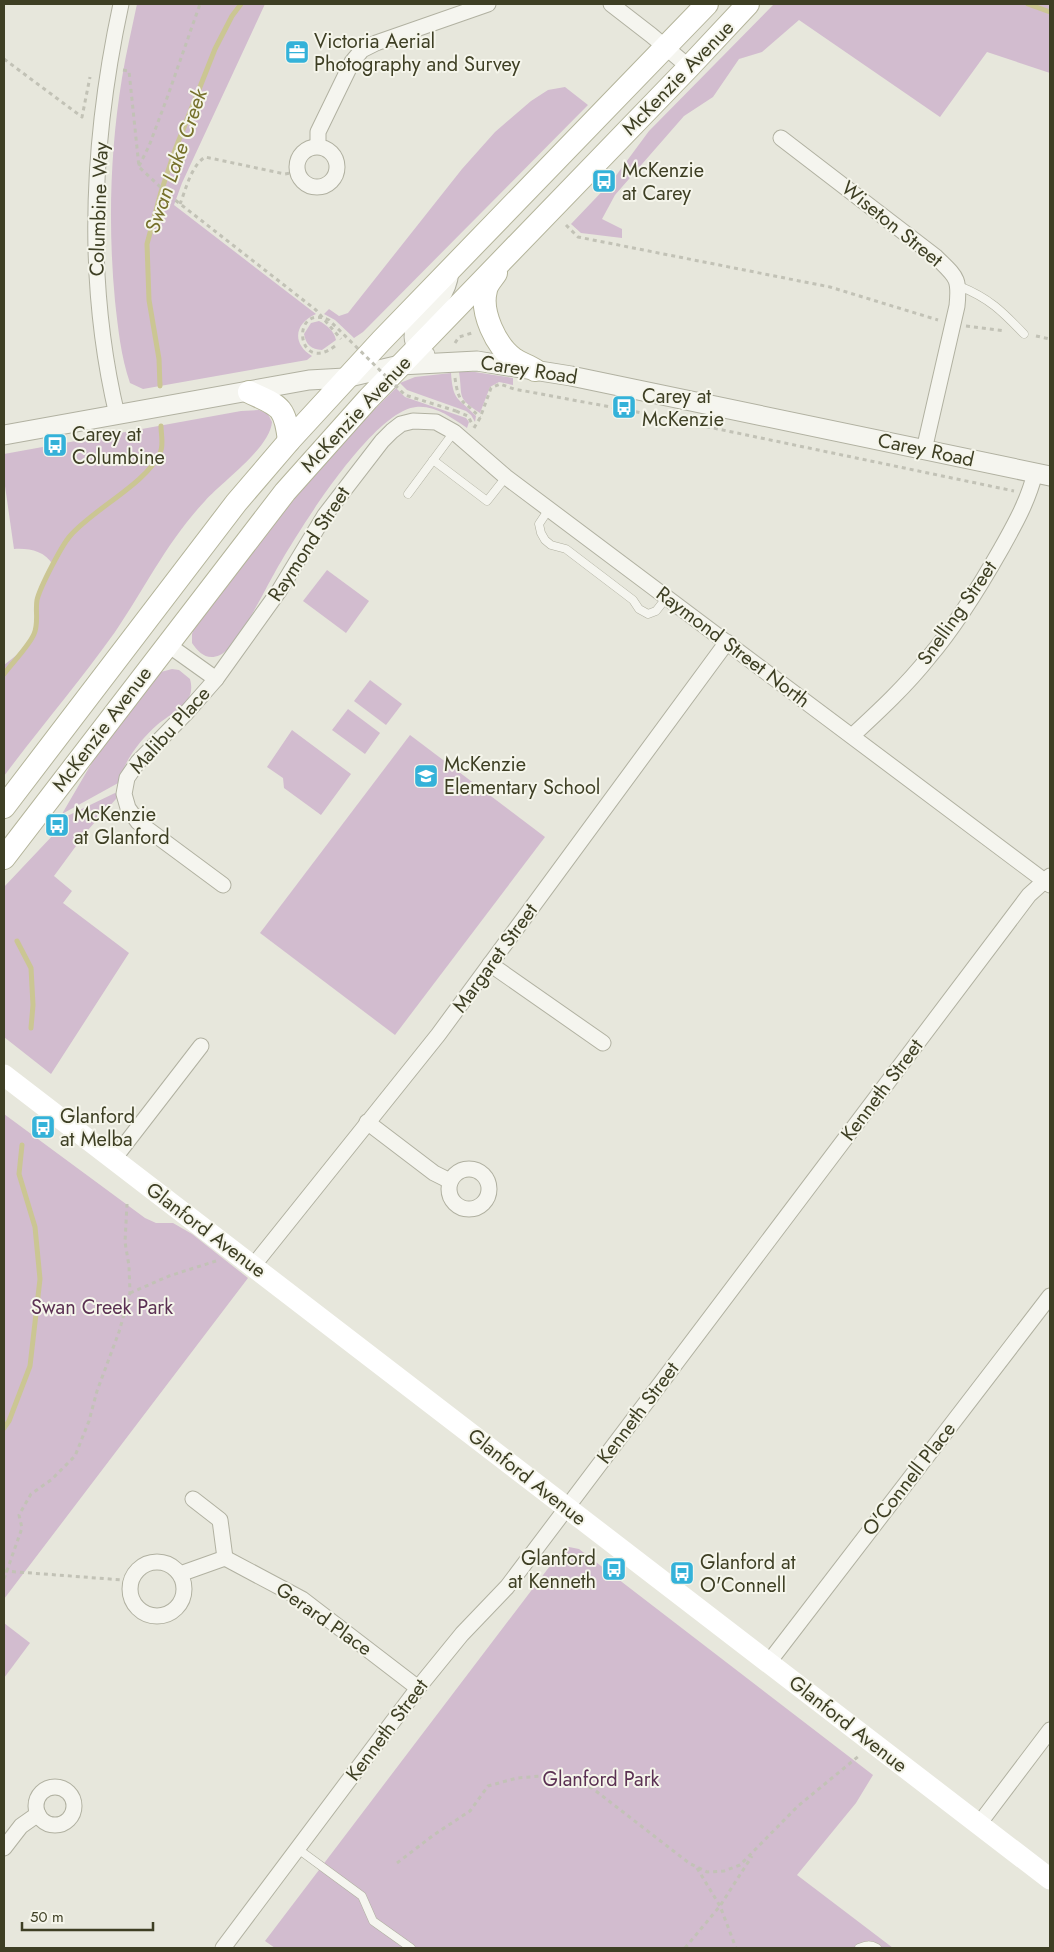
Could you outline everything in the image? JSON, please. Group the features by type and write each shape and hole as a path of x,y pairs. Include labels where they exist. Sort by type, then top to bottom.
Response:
{"main road":[{"name":"McKenzie Avenue","path":"4,807 230,511 289,441 346,378 707,4"},
{"name":"McKenzie Avenue","path":"4,858 285,492 418,347 689,68 748,4"},
{"path":"507,256 486,289 486,309 491,327 499,344 514,359 535,370"},
{"path":"249,392 275,404 287,419 289,441"},
{"name":"Glanford Avenue","path":"4,1075 1050,1879"}],"street":[{"name":"Columbine Way","path":"117,414 100,316 95,252 100,140 109,68 121,4"},
{"path":"318,146 318,132 352,62 362,50 376,43 488,4"},
{"path":"610,4 689,68"},
{"name":"Wiseton Street","path":"781,138 936,257 953,274 959,286 924,450"},
{"path":"318,146 326,148 333,154 337,162 337,171 333,180 317,188 308,186 301,180 297,172 296,162 308,148 318,146"},
{"path":"440,362 429,358 418,347 414,332 417,324 440,298 447,284 450,270"},
{"name":"Carey Road","path":"4,435 309,380 346,378 400,366 478,361 535,370 1042,474"},
{"name":"Raymond Street North","path":"413,421 436,422 454,432 506,477 1048,881"},
{"name":"Raymond Street","path":"216,679 279,591 330,508 382,441 401,424 413,421"},
{"name":"Snelling Street","path":"852,736 882,710 950,630 994,559 1018,518 1030,492 1042,474"},
{"name":"Margaret Street","path":"253,1266 438,1035 726,642"},
{"name":"Malibu Place","path":"167,644 216,679 138,762 127,778 124,794 128,808 138,822 223,885"},
{"name":"Kenneth Street","path":"222,1948 418,1688 462,1634 507,1587 1023,903 1048,881"},
{"path":"490,964 603,1043"},
{"path":"113,1160 201,1046"},
{"path":"367,1122 434,1172 450,1181"},
{"name":"O'Connell Place","path":"769,1662 1050,1296"},
{"path":"180,1574 225,1558 220,1520 193,1499"},
{"name":"Gerard Place","path":"225,1558 302,1599 418,1688"},
{"path":"156,1561 173,1567 180,1574 184,1591 182,1600 170,1613 162,1616 153,1616 137,1608 132,1601 130,1584 133,1575 139,1568 147,1563 156,1561"},
{"path":"979,1824 1050,1730"},
{"path":"4,1848 21,1826 38,1814"}],"lane":[{"path":"959,286 974,292 997,306 1024,334"},
{"path":"408,494 454,432"},
{"path":"433,460 488,501 506,477"},
{"path":"549,509 539,524 541,533 551,545 566,549 633,600 643,613 648,614 656,611 667,597"},
{"path":"298,1849 362,1896 373,1922 411,1948"},
{"path":"859,1948 872,1945 877,1948"}],"path":[{"path":"138,167 149,146 200,4"},
{"path":"4,59 82,117"},
{"path":"109,68 129,71 138,167 170,196 316,310 341,339"},
{"path":"180,204 195,168 199,161 205,158 285,174 297,172"},
{"path":"566,225 578,237 830,287 952,324"},
{"path":"335,346 322,353 311,352 302,340 305,324 314,318 330,320 405,395 468,416 472,430 480,418 491,388 500,384 514,389 632,411 1020,492"},
{"path":"454,343 459,337 480,332"},
{"path":"456,388 462,402 480,418"},
{"path":"4,1579 22,1528 19,1515 31,1494 52,1480 75,1456 120,1332 130,1293 129,1266 125,1242 127,1204"},
{"path":"130,1293 169,1276 220,1260"},
{"path":"6,1571 124,1580 130,1584"},
{"path":"398,1863 435,1834 470,1811 488,1786 517,1778 542,1776 592,1788 689,1863 707,1872 724,1871 740,1865 798,1806 874,1744"},
{"path":"685,1948 720,1906 743,1873 754,1852"},
{"path":"696,1867 720,1906 736,1948"}],"green space":[{"path":"137,4 265,4 182,183 174,205 316,314 304,323 298,334 301,345 312,356 307,360 143,389 130,383 122,353 115,301 111,245 111,189 118,106 125,59"},
{"path":"774,4 1050,4 1050,73 987,52 940,117 799,20 762,52 739,59 713,97 684,116 615,195 602,219 622,229 622,238 581,233 571,224 612,181 649,131"},
{"path":"565,87 588,105 363,332 354,338 335,320 324,314 329,309 339,316 348,313 462,169 495,132 531,101 548,90"},
{"path":"319,321 330,329 336,340 322,350 310,346 304,334 311,323"},
{"path":"459,372 475,372 513,378 513,385 499,382 490,387 480,413 464,400 461,392"},
{"path":"451,373 455,394 476,416 475,422 466,411 407,390 400,383 415,377"},
{"path":"396,388 405,397 466,418 469,422 467,428 437,410 416,407 398,414 378,429 336,478 299,532 250,618 234,642 227,650 215,657 201,653 192,643 195,625 316,473 368,415"},
{"path":"259,410 268,414 272,422 263,443 192,516 168,548 115,632 4,776 4,665 18,654 34,634 37,600 53,565 46,556 36,551 14,549 4,479 4,454 241,411"},
{"path":"327,570 369,601 346,633 303,601"},
{"path":"172,669 179,670 190,679 191,688 187,701 157,725 139,743 125,766 120,782 62,814 97,754 155,678 161,672"},
{"path":"370,680 402,704 386,725 354,701"},
{"path":"348,709 380,733 365,754 332,730"},
{"path":"292,730 351,774 321,815 284,788 283,778 267,767"},
{"path":"410,735 545,837 395,1035 260,933"},
{"path":"115,793 118,795 116,799 87,831 54,876 72,891 63,903 129,953 51,1074 4,1037 4,887 55,833 63,818"},
{"name":"Swan Creek Park","path":"4,1114 145,1218 156,1223 173,1223 192,1234 248,1278 4,1599"},
{"name":"Glanford Park","path":"569,1547 579,1549 873,1775 856,1803 797,1875 893,1948 275,1948 265,1941 559,1554"},
{"path":"4,1623 30,1643 4,1678"}],"waterway":[{"name":"Swan Lake Creek","path":"160,386 159,359 149,300 147,244 175,150 215,49 232,16 241,4"},
{"name":"Swan Lake Creek","path":"1028,4 1050,12"},
{"name":"Swan Lake Creek","path":"4,674 32,639 36,626 39,594 66,541 80,526 131,486 153,464 161,450 161,426"},
{"name":"Swan Lake Creek","path":"17,941 31,968 33,1005 31,1028"},
{"name":"Swan Lake Creek","path":"4,1428 9,1421 30,1366 40,1279 35,1227 19,1174 22,1145"}],"place":[{"name":"Victoria Aerial Photography and Survey","path":"297,52"},
{"name":"McKenzie at Carey","path":"604,181"},
{"name":"Carey at McKenzie","path":"624,407"},
{"name":"Carey at Columbine","path":"55,445"},
{"name":"McKenzie Elementary School","path":"426,776"},
{"name":"McKenzie at Glanford","path":"57,825"},
{"name":"Glanford at Melba","path":"43,1127"},
{"name":"Glanford at Kenneth","path":"614,1569"},
{"name":"Glanford at O'Connell","path":"682,1573"}]}
